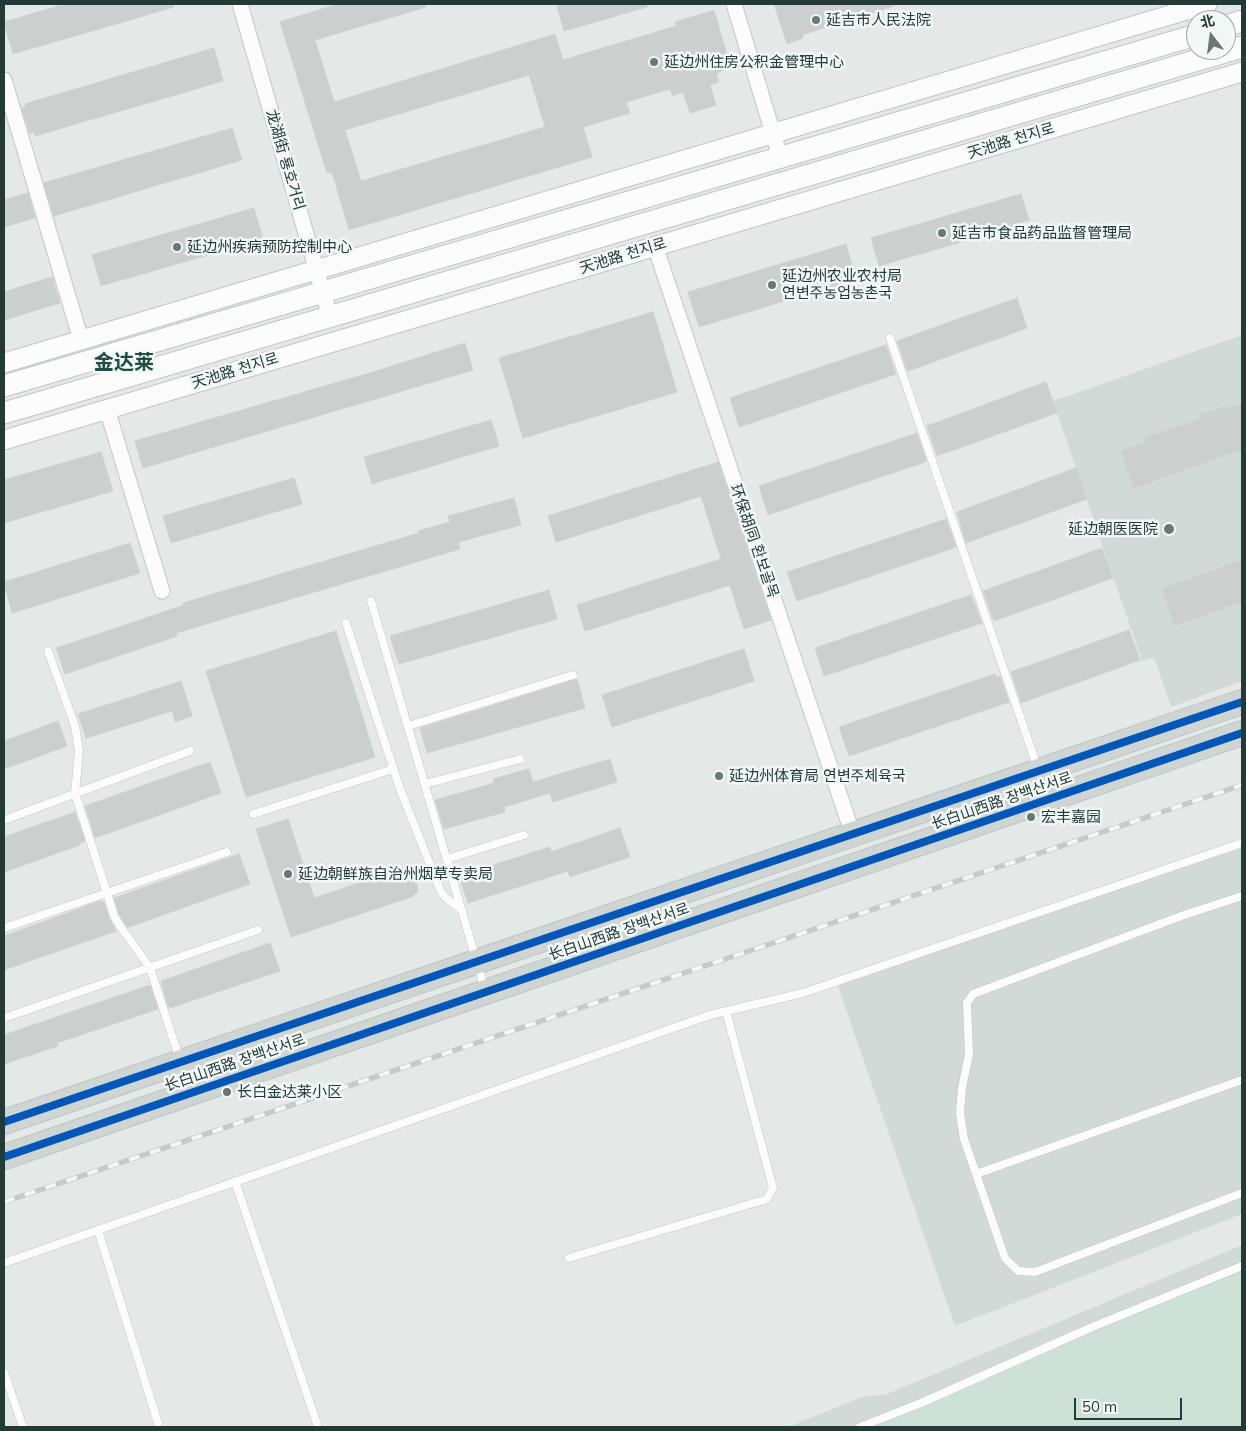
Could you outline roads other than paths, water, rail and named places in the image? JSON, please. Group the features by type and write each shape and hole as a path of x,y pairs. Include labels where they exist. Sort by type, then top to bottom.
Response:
{"main road":[{"path":"4,386 1186,38"},
{"name":"天池路 천지로","path":"4,413 1242,47"},
{"name":"长白山西路 장백산서로","path":"4,1122 1242,702"},
{"name":"长白山西路 장백산서로","path":"4,1157 1242,733"}],"street":[{"name":"龙湖街 룡호거리","path":"240,4 330,317"},
{"path":"734,4 780,157"},
{"path":"4,363 1207,4"},
{"name":"天池路 천지로","path":"4,440 1242,72"},
{"path":"4,80 81,340"},
{"name":"环保胡同 환보골목","path":"655,246 853,835"},
{"path":"107,409 162,591"}],"lane":[{"path":"890,338 1039,771"},
{"path":"371,601 486,992"},
{"path":"346,623 393,770 441,892 462,910"},
{"path":"48,651 75,726 80,751 75,793 107,893 117,921 150,968 180,1062"},
{"path":"408,726 573,676"},
{"path":"4,820 190,752"},
{"path":"425,784 520,759"},
{"path":"253,814 393,770"},
{"path":"447,859 524,835"},
{"path":"4,1263 710,1015 803,993 1242,843"},
{"path":"4,928 227,852"},
{"path":"1242,896 1184,915 973,994 967,1003 969,1054 962,1088 960,1113 964,1139 1005,1258 1018,1271 1034,1272 1242,1193"},
{"path":"4,1018 258,930"},
{"path":"569,1258 768,1199 772,1188 726,1011"},
{"path":"976,1174 1242,1080"},
{"path":"235,1181 318,1427"},
{"path":"98,1230 158,1423"},
{"path":"860,1427 921,1403 1090,1328 1242,1266"},
{"path":"4,1372 23,1427"}],"railway":[{"path":"4,1202 1242,785"}],"place":[{"name":"延吉市人民法院","path":"816,20"},
{"name":"延边州住房公积金管理中心","path":"654,62"},
{"name":"延吉市食品药品监督管理局","path":"942,233"},
{"name":"延边州疾病预防控制中心","path":"177,247"},
{"name":"延边州农业农村局 연변주농업농촌국","path":"772,285"},
{"name":"延边朝医医院","path":"1169,529"},
{"name":"延边州体育局 연변주체육국","path":"719,776"},
{"name":"宏丰嘉园","path":"1031,817"},
{"name":"延边朝鲜族自治州烟草专卖局","path":"288,874"},
{"name":"长白金达莱小区","path":"227,1092"}],"district":[{"name":"金达莱","path":"124,363"}]}
